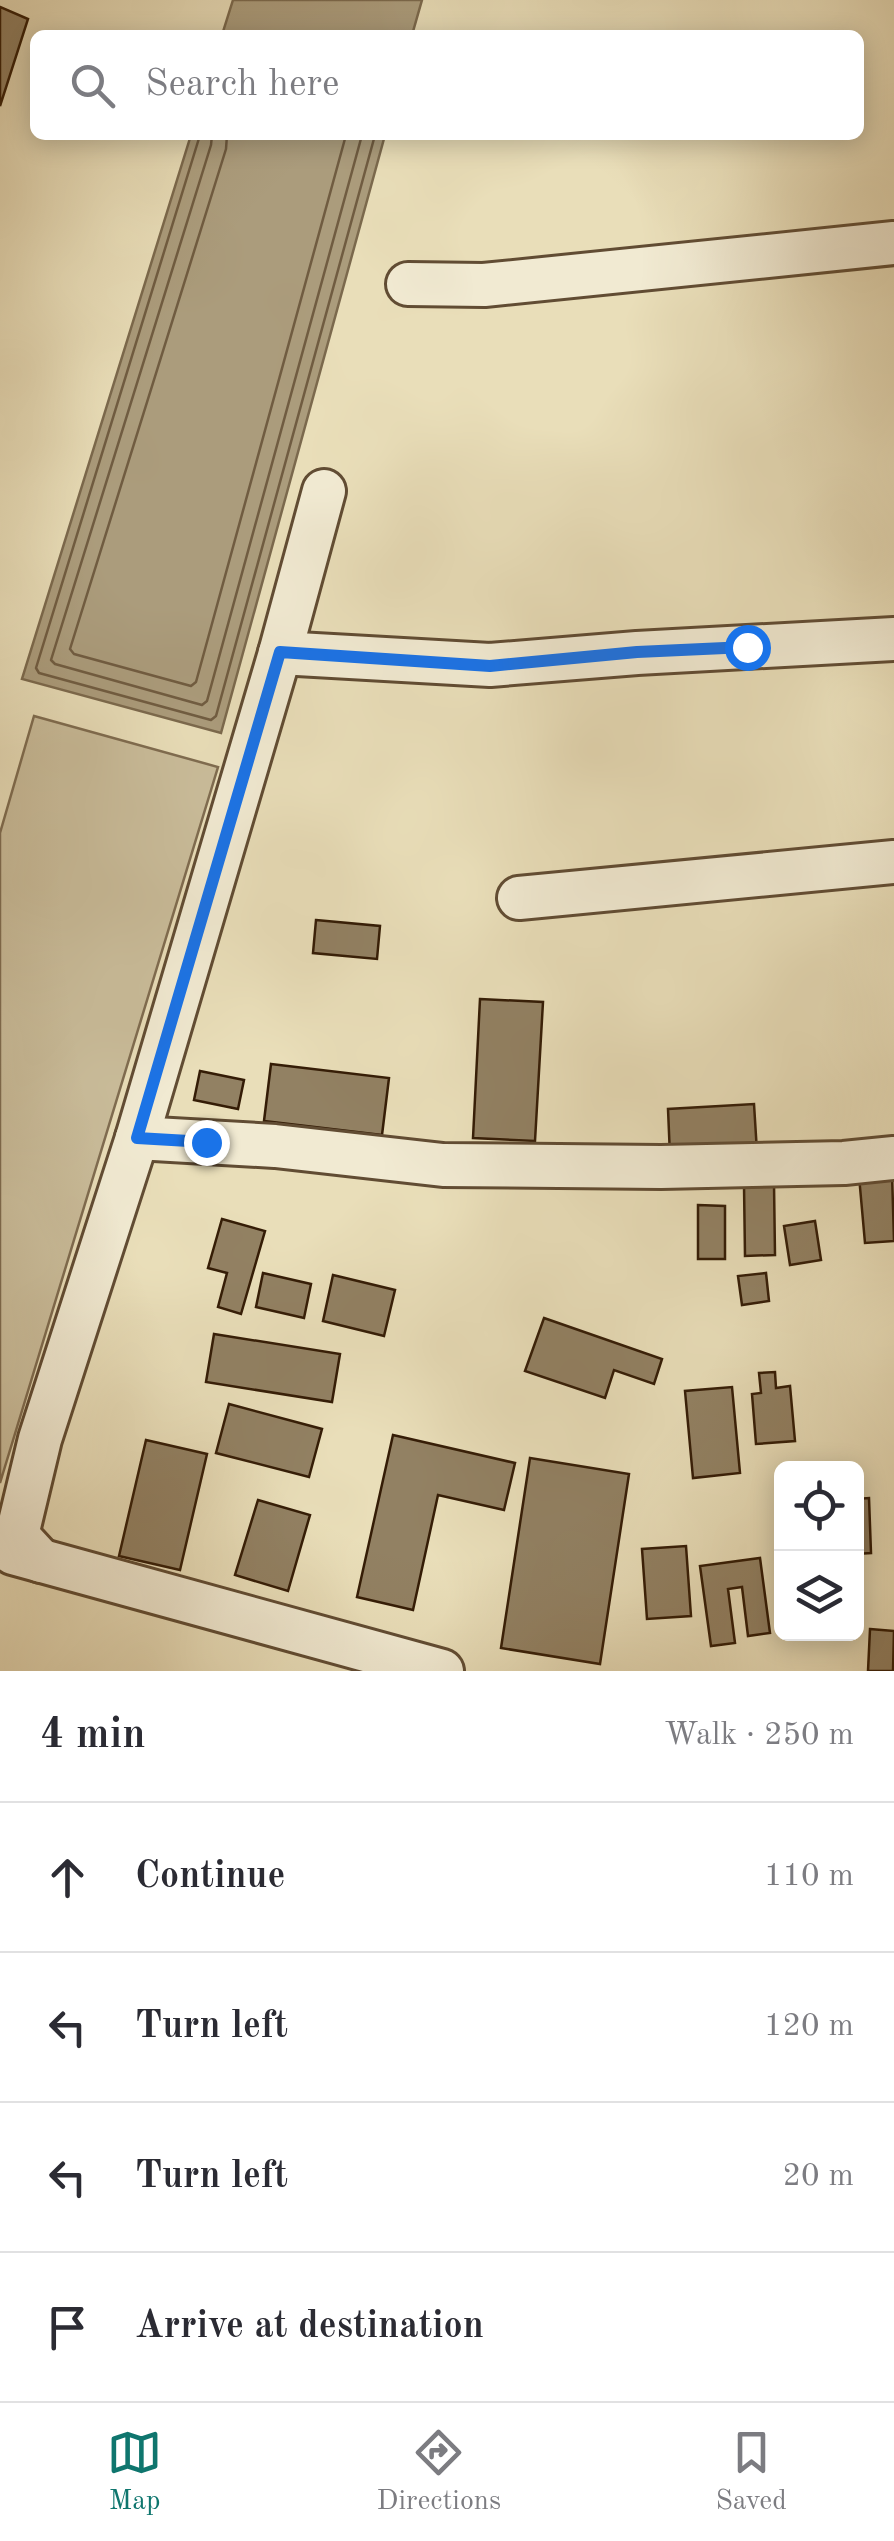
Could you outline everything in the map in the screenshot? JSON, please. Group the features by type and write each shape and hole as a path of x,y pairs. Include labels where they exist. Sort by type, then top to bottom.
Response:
{"street":[{"path":"408,284 484,286 894,243"},
{"path":"40,1561 16,1535 40,1439 137,1138 324,490"},
{"path":"280,652 490,666 637,652 894,639"},
{"path":"519,898 894,862"},
{"path":"137,1138 276,1146 443,1165 661,1168 894,1158"},
{"path":"0,1550 442,1671"}],"shaded area":[{"path":"34,716 218,767 0,1483 0,833"}],"water":[{"path":"233,0 422,0 413,30 224,30"},
{"path":"189,140 384,140 221,733 22,679"}],"building":[{"path":"0,7 28,19 0,106"},
{"path":"316,920 380,926 377,959 313,953"},
{"path":"480,999 543,1002 535,1141 473,1138"},
{"path":"271,1064 389,1078 382,1135 264,1121"},
{"path":"200,1071 244,1080 238,1109 194,1100"},
{"path":"754,1104 757,1152 670,1156 668,1109"},
{"path":"892,1173 894,1241 865,1243 859,1176"},
{"path":"774,1184 775,1255 745,1256 744,1185"},
{"path":"698,1205 725,1206 725,1259 698,1259"},
{"path":"222,1219 265,1231 241,1314 218,1307 227,1273 208,1268"},
{"path":"815,1221 821,1260 790,1265 784,1226"},
{"path":"263,1273 311,1284 304,1318 256,1307"},
{"path":"766,1273 769,1301 742,1305 738,1276"},
{"path":"333,1275 395,1290 384,1336 323,1321"},
{"path":"544,1318 662,1359 654,1384 614,1370 605,1398 525,1371"},
{"path":"214,1334 340,1354 332,1402 206,1382"},
{"path":"775,1372 776,1388 790,1386 795,1441 756,1444 752,1394 761,1393 759,1373"},
{"path":"732,1387 740,1473 693,1478 685,1391"},
{"path":"229,1404 322,1429 309,1477 216,1453"},
{"path":"393,1435 515,1463 504,1510 438,1495 413,1610 357,1597"},
{"path":"146,1440 207,1454 180,1570 119,1556"},
{"path":"530,1458 629,1474 600,1664 501,1648"},
{"path":"864,1498 869,1498 871,1553 864,1553 864,1551"},
{"path":"258,1500 310,1515 288,1591 235,1575"},
{"path":"686,1546 691,1616 647,1619 642,1549"},
{"path":"760,1558 770,1633 748,1636 742,1587 728,1589 735,1643 711,1646 700,1566"},
{"path":"870,1629 894,1631 893,1671 868,1671"}],"route":[{"path":"206,1142 137,1138 280,652 490,666 637,652 747,647"}]}
